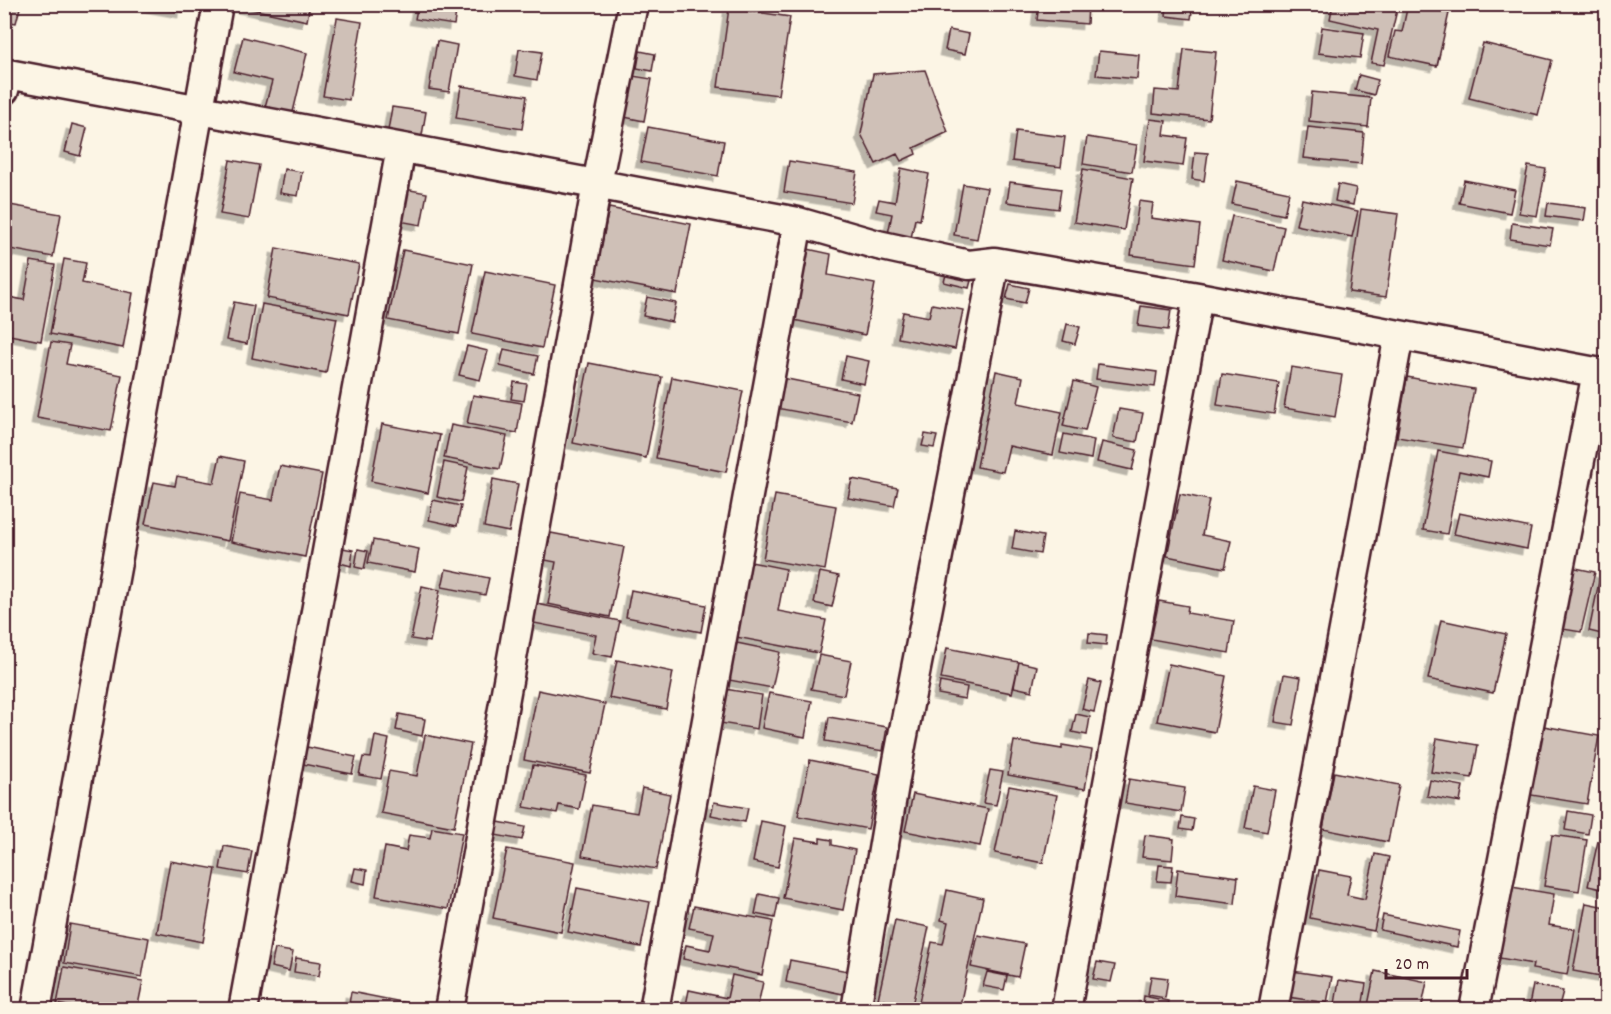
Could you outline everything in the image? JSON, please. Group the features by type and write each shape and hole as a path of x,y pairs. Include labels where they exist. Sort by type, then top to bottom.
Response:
{"street":[{"path":"36,1010 218,4"},
{"path":"449,1010 597,184 633,4"},
{"path":"4,90 8,74 798,222 878,245 969,265 995,262 1198,297 1602,373 1474,1010"},
{"path":"243,1010 401,148"},
{"path":"654,1010 798,222"},
{"path":"856,1010 898,761 995,262"},
{"path":"1066,1010 1198,297"},
{"path":"1273,1010 1399,335"}],"building":[{"path":"4,4 21,4 16,23 4,21"},
{"path":"138,4 184,4 183,12"},
{"path":"228,4 310,4 307,21"},
{"path":"418,4 457,5 454,25 415,19"},
{"path":"1039,4 1088,4 1087,24 1037,20"},
{"path":"1167,4 1193,4 1191,19 1166,16"},
{"path":"1333,4 1371,4 1397,10 1384,65 1371,63 1378,30 1330,19"},
{"path":"1408,4 1449,13 1437,66 1389,56 1395,31 1402,32"},
{"path":"729,8 790,17 778,95 718,87"},
{"path":"337,18 362,22 349,100 323,96"},
{"path":"1322,27 1364,33 1360,58 1318,53"},
{"path":"949,30 969,34 965,54 945,50"},
{"path":"243,37 307,53 290,125 262,118 272,81 234,72"},
{"path":"437,41 457,45 449,92 429,89"},
{"path":"1483,43 1552,60 1538,115 1469,98"},
{"path":"519,49 542,52 537,80 515,76"},
{"path":"1184,49 1216,52 1209,119 1153,113 1155,90 1179,92"},
{"path":"640,51 655,54 652,71 637,68"},
{"path":"1099,51 1139,55 1137,79 1096,75"},
{"path":"925,70 948,132 914,148 916,154 901,161 897,154 876,164 861,134 873,74"},
{"path":"1359,75 1378,80 1374,95 1355,90"},
{"path":"633,76 652,79 644,121 624,117"},
{"path":"461,86 527,96 522,129 456,118"},
{"path":"1312,92 1371,98 1368,127 1309,121"},
{"path":"392,107 426,112 420,147 386,142"},
{"path":"1150,119 1166,121 1164,135 1187,138 1183,166 1144,161"},
{"path":"72,124 87,128 80,156 65,152"},
{"path":"648,127 724,141 718,176 641,162"},
{"path":"1308,127 1364,133 1361,164 1304,158"},
{"path":"1016,131 1065,137 1061,167 1012,161"},
{"path":"1087,137 1137,145 1132,172 1083,164"},
{"path":"1195,152 1208,153 1204,181 1192,179"},
{"path":"230,160 259,165 249,219 220,214"},
{"path":"789,161 857,172 852,203 784,192"},
{"path":"1528,166 1546,169 1537,216 1519,213"},
{"path":"901,168 929,174 920,220 915,219 910,243 887,239 892,214 876,211 879,199 895,202"},
{"path":"284,169 302,172 298,196 280,193"},
{"path":"1083,169 1133,178 1124,230 1074,222"},
{"path":"1464,180 1515,190 1510,213 1459,203"},
{"path":"1237,181 1289,192 1284,215 1232,204"},
{"path":"1010,182 1061,189 1058,209 1007,202"},
{"path":"963,184 987,188 977,239 954,235"},
{"path":"1338,184 1356,188 1353,205 1335,201"},
{"path":"405,189 427,193 421,225 399,221"},
{"path":"1302,199 1358,211 1352,237 1296,225"},
{"path":"1139,201 1153,203 1151,218 1200,225 1195,264 1131,255"},
{"path":"1548,203 1586,208 1584,221 1546,216"},
{"path":"4,204 61,214 53,257 4,248"},
{"path":"609,208 691,224 677,294 595,278"},
{"path":"1361,209 1398,214 1386,297 1349,292"},
{"path":"1232,216 1284,227 1274,271 1222,260"},
{"path":"1512,223 1553,229 1550,245 1510,239"},
{"path":"276,248 359,264 349,314 267,298"},
{"path":"803,248 831,254 828,275 875,284 865,335 789,319"},
{"path":"403,250 473,264 459,334 388,320"},
{"path":"64,259 86,263 82,283 133,293 123,348 50,334"},
{"path":"31,261 55,265 41,341 4,334 4,296 24,300"},
{"path":"485,271 555,285 542,348 472,334"},
{"path":"947,271 972,277 969,288 944,282"},
{"path":"1010,284 1029,288 1025,303 1006,299"},
{"path":"647,297 676,303 672,322 643,316"},
{"path":"234,302 254,306 247,344 226,340"},
{"path":"262,304 337,318 326,373 252,358"},
{"path":"932,304 963,310 955,349 898,338 903,312 929,317"},
{"path":"1141,306 1171,310 1168,330 1138,326"},
{"path":"1067,324 1080,327 1075,344 1063,341"},
{"path":"51,342 70,345 66,364 122,375 111,431 37,418"},
{"path":"467,346 488,351 480,380 459,375"},
{"path":"504,349 538,356 534,374 500,366"},
{"path":"846,356 869,361 864,384 841,379"},
{"path":"589,363 662,377 646,458 573,443"},
{"path":"1098,364 1157,372 1155,387 1096,379"},
{"path":"1291,367 1342,375 1335,417 1284,408"},
{"path":"996,371 1023,377 1018,403 1062,412 1053,455 1009,446 1003,472 977,467"},
{"path":"1222,374 1279,383 1274,414 1217,405"},
{"path":"672,377 743,391 726,472 656,458"},
{"path":"1407,377 1474,389 1463,448 1397,437"},
{"path":"782,378 858,393 852,422 776,408"},
{"path":"1074,381 1096,387 1085,431 1063,426"},
{"path":"514,382 527,384 524,401 511,399"},
{"path":"473,395 522,403 517,433 467,424"},
{"path":"1119,409 1143,413 1137,442 1113,438"},
{"path":"382,424 440,435 428,493 371,481"},
{"path":"451,425 507,436 500,469 444,458"},
{"path":"925,434 937,436 934,448 922,446"},
{"path":"1064,434 1094,440 1091,459 1060,453"},
{"path":"1102,442 1137,450 1132,470 1097,462"},
{"path":"1438,451 1491,461 1488,477 1459,471 1447,534 1423,530"},
{"path":"220,456 244,461 228,541 145,524 154,482 175,486 177,476 214,483"},
{"path":"444,462 468,467 461,502 437,497"},
{"path":"280,466 322,474 305,557 231,542 240,494 273,500"},
{"path":"493,479 518,484 509,532 484,527"},
{"path":"852,479 898,488 894,506 848,498"},
{"path":"1180,494 1209,500 1202,535 1231,541 1225,568 1167,556"},
{"path":"775,495 836,506 825,570 763,559"},
{"path":"433,500 461,506 457,526 429,520"},
{"path":"1459,513 1531,528 1527,549 1454,534"},
{"path":"1015,531 1043,536 1040,554 1012,549"},
{"path":"551,533 624,547 610,617 548,604 556,562 545,560"},
{"path":"373,540 419,549 415,572 368,563"},
{"path":"343,548 353,550 351,566 340,563"},
{"path":"358,549 368,551 364,569 355,567"},
{"path":"751,562 786,569 778,611 826,620 819,653 736,637"},
{"path":"1571,567 1595,572 1581,632 1557,628"},
{"path":"446,569 489,578 485,595 442,587"},
{"path":"820,572 839,576 832,607 814,603"},
{"path":"1601,572 1606,573 1606,635 1589,631"},
{"path":"422,586 440,590 430,642 411,639"},
{"path":"631,590 706,605 701,632 626,617"},
{"path":"1159,601 1188,606 1187,613 1234,621 1229,653 1151,639"},
{"path":"537,604 620,621 612,657 592,653 596,635 534,623"},
{"path":"1441,620 1506,634 1493,693 1428,679"},
{"path":"1089,633 1107,635 1106,645 1088,643"},
{"path":"737,643 780,652 772,688 729,680"},
{"path":"947,648 1019,662 1012,693 941,679"},
{"path":"819,655 851,661 844,695 811,689"},
{"path":"617,660 673,672 666,709 609,698"},
{"path":"1019,662 1037,666 1032,691 1014,687"},
{"path":"1169,664 1226,676 1215,732 1157,721"},
{"path":"1284,674 1301,677 1293,725 1275,722"},
{"path":"1089,680 1101,683 1094,712 1082,709"},
{"path":"940,682 967,687 965,699 938,694"},
{"path":"725,689 762,695 757,729 720,723"},
{"path":"538,690 605,704 590,773 524,760"},
{"path":"769,693 812,701 805,737 762,728"},
{"path":"399,714 425,719 422,736 396,730"},
{"path":"1076,714 1090,717 1087,735 1072,732"},
{"path":"829,717 887,727 883,751 825,741"},
{"path":"1538,725 1599,736 1587,804 1525,794"},
{"path":"425,735 471,744 454,827 381,813 389,771 417,776"},
{"path":"375,736 389,739 381,779 359,775 363,757 371,758"},
{"path":"1437,738 1478,745 1472,778 1431,772"},
{"path":"1014,741 1062,749 1062,745 1092,750 1085,789 1008,775"},
{"path":"307,747 356,757 352,774 303,764"},
{"path":"810,760 879,774 868,829 798,816"},
{"path":"533,765 586,775 579,809 559,805 557,813 524,807"},
{"path":"990,770 1003,772 996,805 983,803"},
{"path":"1334,772 1399,785 1388,842 1323,829"},
{"path":"1129,779 1185,788 1181,812 1125,803"},
{"path":"1430,780 1463,786 1460,802 1427,796"},
{"path":"1009,786 1057,795 1043,863 995,853"},
{"path":"1253,786 1275,790 1267,832 1245,828"},
{"path":"642,788 670,794 656,869 582,856 592,805 637,813"},
{"path":"913,794 988,809 980,846 905,831"},
{"path":"714,802 748,808 745,822 711,815"},
{"path":"1568,811 1591,815 1588,834 1565,830"},
{"path":"1182,817 1194,819 1192,831 1180,829"},
{"path":"761,821 786,826 778,867 753,862"},
{"path":"498,822 525,827 522,840 495,835"},
{"path":"432,828 462,833 448,909 376,896 385,847 406,851 409,835 430,838"},
{"path":"1145,835 1174,839 1172,860 1142,857"},
{"path":"1552,835 1587,840 1579,891 1544,886"},
{"path":"795,838 820,842 820,838 832,840 832,845 855,850 843,910 783,898"},
{"path":"1598,841 1606,843 1606,890 1588,886"},
{"path":"224,846 252,851 248,874 220,869"},
{"path":"507,849 575,862 561,932 493,918"},
{"path":"1375,854 1389,857 1374,931 1310,918 1319,870 1351,876 1347,895 1365,899"},
{"path":"170,861 216,869 203,942 157,933"},
{"path":"1159,865 1173,866 1171,882 1157,881"},
{"path":"355,868 367,870 365,884 352,881"},
{"path":"1178,869 1238,877 1235,904 1175,896"},
{"path":"1506,886 1554,894 1549,925 1575,929 1567,975 1532,969 1533,964 1494,957"},
{"path":"577,888 650,902 641,947 568,932"},
{"path":"947,890 983,898 959,1010 928,1010 918,1007 932,942 943,944 948,922 941,920"},
{"path":"759,894 779,898 775,918 755,914"},
{"path":"1586,903 1606,907 1606,977 1573,971"},
{"path":"694,906 773,921 762,975 683,959 686,945 710,950 714,933 689,928"},
{"path":"1383,915 1460,931 1457,947 1380,930"},
{"path":"895,920 929,927 912,1006 878,999"},
{"path":"70,924 149,938 142,977 64,963"},
{"path":"978,935 1025,944 1018,977 971,967"},
{"path":"275,949 293,952 289,971 271,967"},
{"path":"296,958 321,962 319,976 294,972"},
{"path":"790,960 848,971 843,994 786,982"},
{"path":"1097,962 1115,965 1111,982 1093,979"},
{"path":"64,967 143,981 137,1010 89,1010 57,1004"},
{"path":"1292,971 1332,977 1327,1003 1288,997"},
{"path":"1375,971 1427,982 1422,1006 1441,1010 1367,1010"},
{"path":"987,972 1007,976 1004,990 983,986"},
{"path":"732,975 763,982 757,1010 685,1010 689,990 727,998"},
{"path":"1151,976 1168,978 1165,998 1148,995"},
{"path":"1339,980 1366,984 1362,1008 1335,1004"},
{"path":"4,983 8,984 4,1005"},
{"path":"1533,985 1563,991 1558,1010 1528,1010"},
{"path":"351,992 412,1004 411,1010 348,1010"},
{"path":"1144,996 1168,1001 1166,1010 1142,1010"},
{"path":"883,1005 902,1009 902,1010 883,1010"}]}
